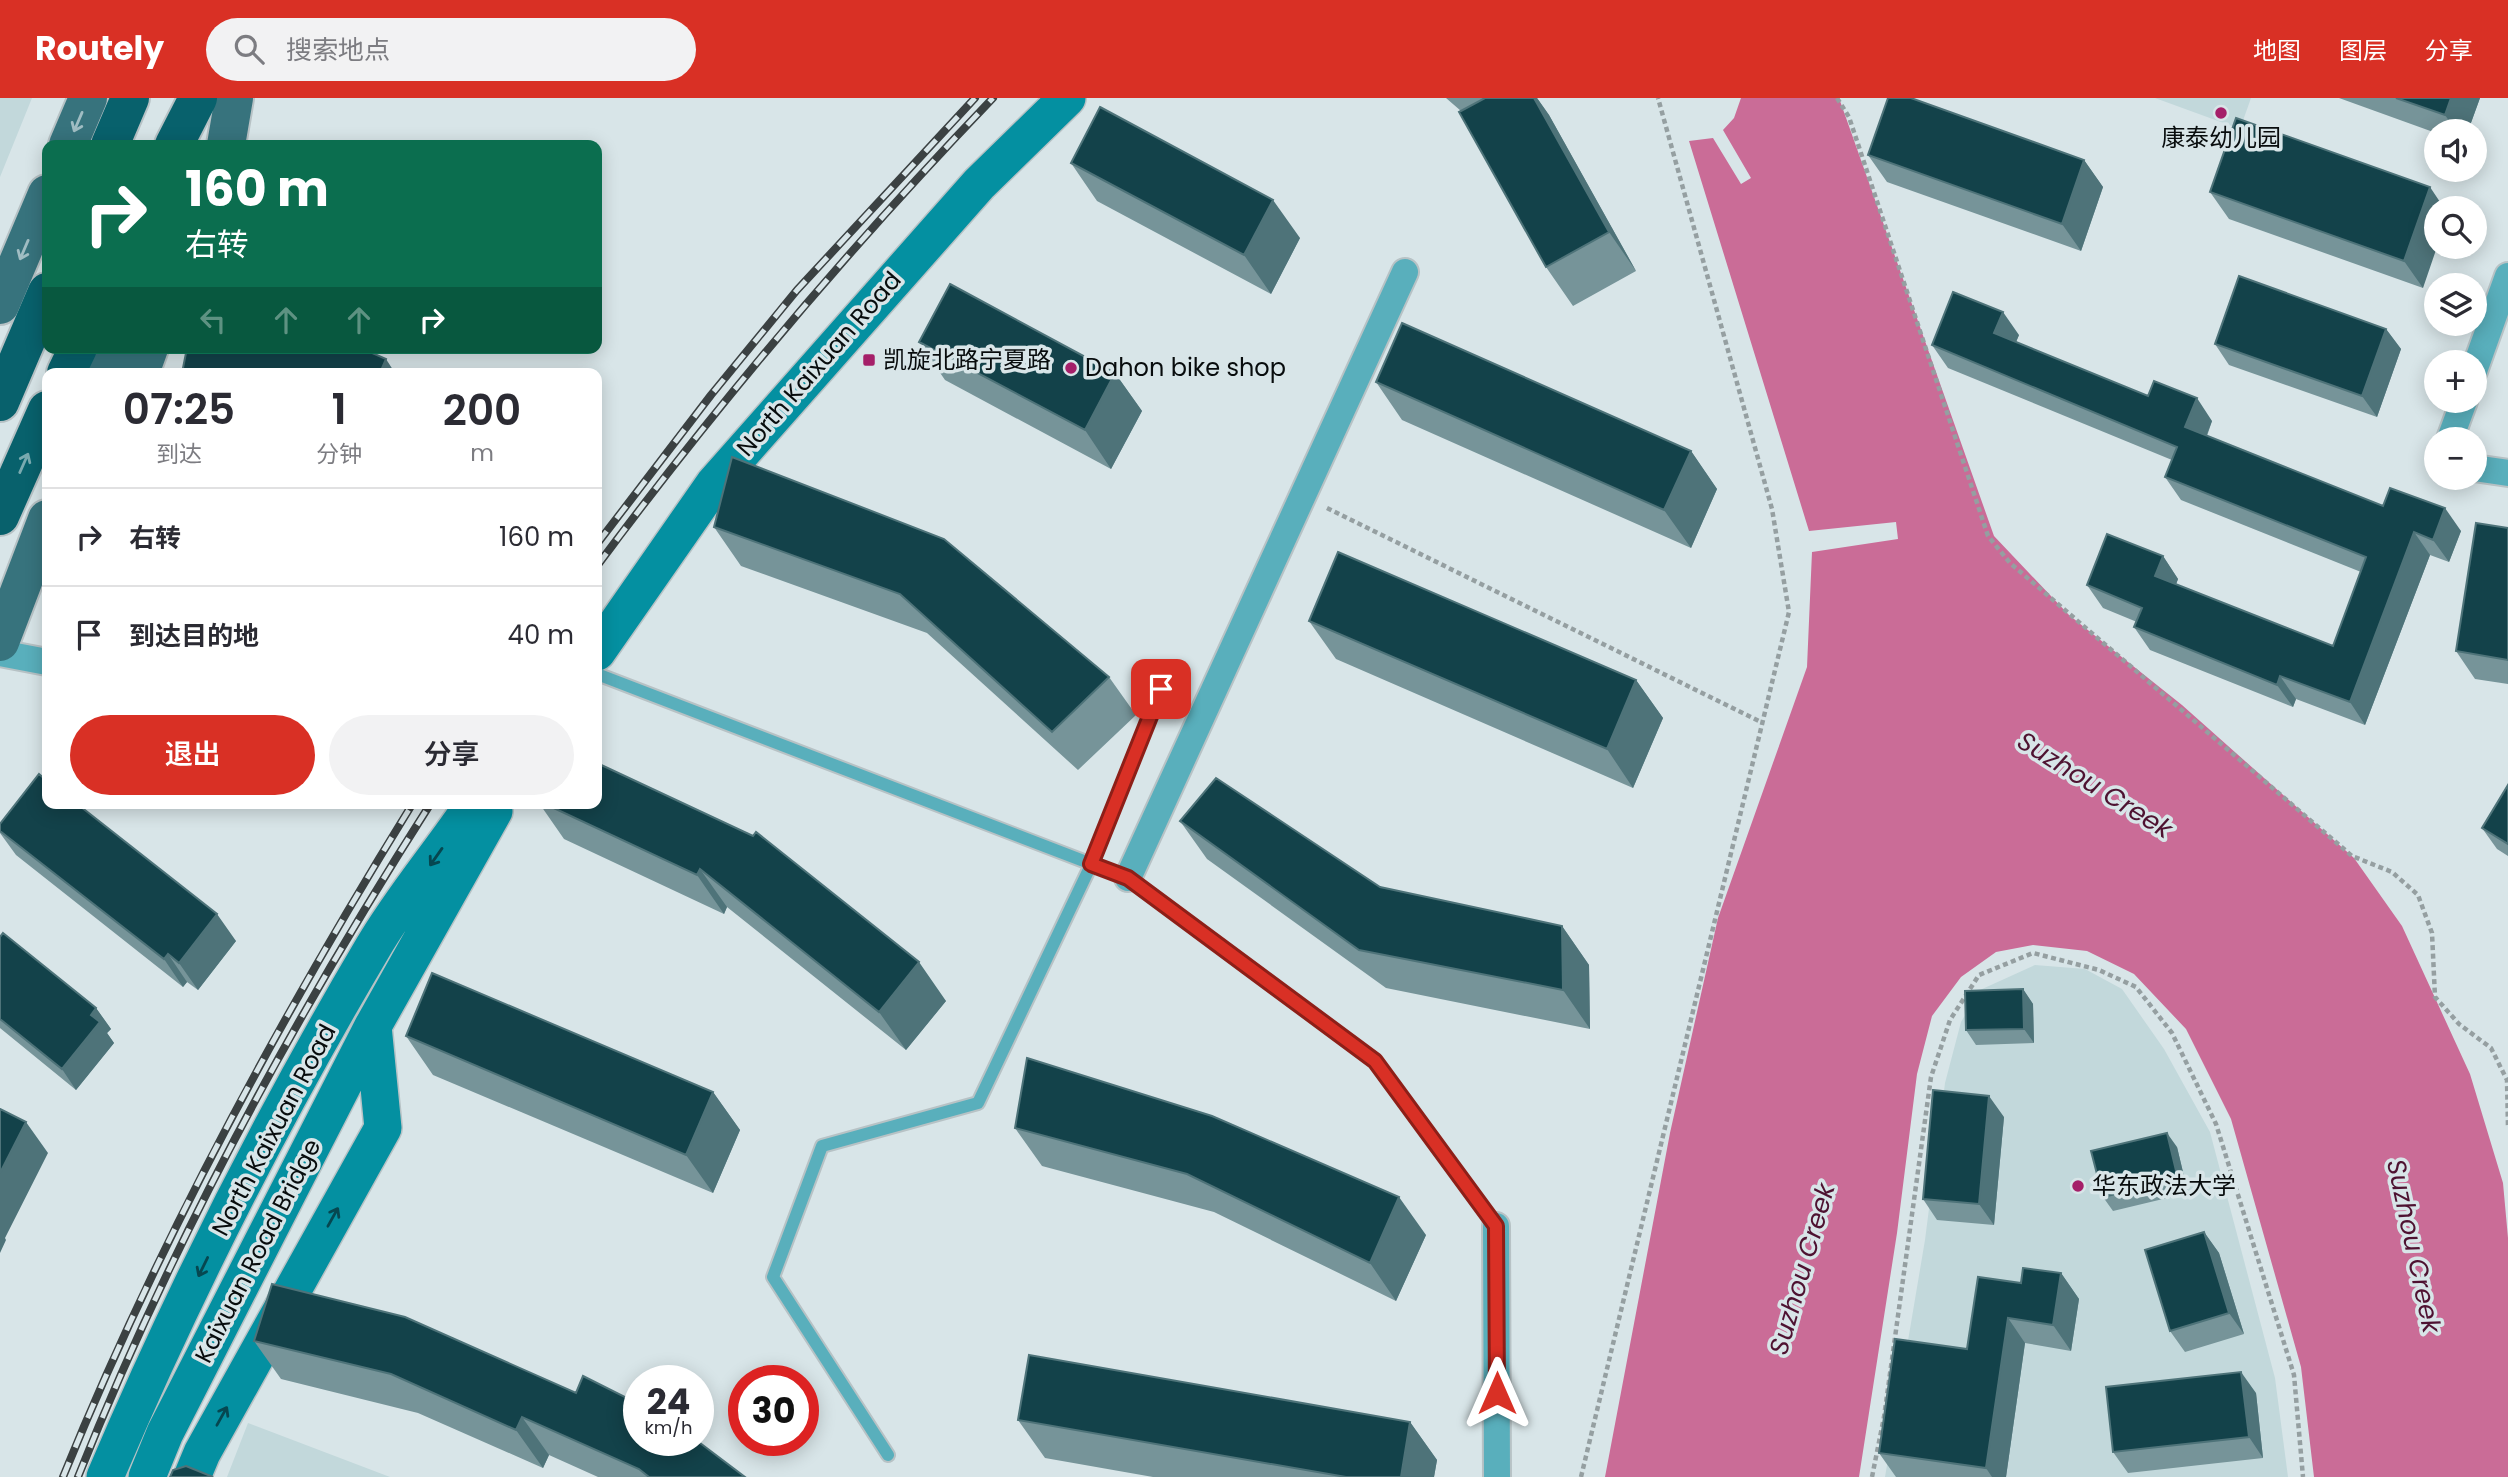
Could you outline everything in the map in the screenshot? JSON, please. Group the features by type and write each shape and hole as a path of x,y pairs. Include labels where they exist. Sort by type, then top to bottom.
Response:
{"highway":[{"path":"112,140 130,98"},
{"path":"159,140 177,98"},
{"path":"177,140 198,98"},
{"path":"0,402 42,304"},
{"path":"0,516 42,424"}],"main road":[{"path":"70,140 88,98"},
{"path":"104,140 122,98"},
{"path":"198,140 215,98"},
{"path":"227,140 234,98"},
{"path":"0,305 42,206"},
{"path":"0,382 42,284"},
{"path":"0,644 42,532"},
{"path":"0,644 42,592"}],"street":[{"name":"North Kaixuan Road","path":"602,645 714,484 979,184 1067,98"},
{"path":"1128,878 1405,272"},
{"path":"2482,350 2508,276"},
{"path":"2487,470 2508,473"},
{"path":"0,653 42,661"},
{"name":"North Kaixuan Road","path":"105,1477 248,1172 373,946 472,809"},
{"name":"North Kaixuan Road","path":"192,1477 202,1453 383,1128 373,1026 495,809"},
{"name":"Kaixuan Road Bridge","path":"147,1477 166,1433 373,1026"},
{"path":"1496,1226 1497,1477"}],"lane":[{"path":"602,676 1128,878 1375,1061 1496,1226"},
{"path":"888,1455 774,1277 821,1146 978,1103 1091,864 1161,689"}],"path":[{"path":"1581,1477 1789,612 1772,509 1658,98"},
{"path":"1837,98 1849,117 1987,536 2010,563 2352,856 2392,872 2418,895 2432,933 2435,997 2459,1024 2491,1048 2507,1080 2508,1127"},
{"path":"1303,495 1763,723"},
{"path":"1872,1477 1884,1417 1931,1077 1950,1020 1979,975 2033,953 2099,970 2136,988 2172,1033 2216,1124 2294,1375 2303,1477"}],"shaded area":[{"path":"0,98 32,98 0,177"},
{"name":"康泰幼儿园","path":"2155,98 2251,98 2240,129"},
{"name":"华东政法大学","path":"2035,965 2085,969 2122,989 2164,1049 2210,1132 2275,1378 2288,1477 1885,1477 1925,1240 1945,1083 1961,1022 1980,990"},
{"path":"248,1423 390,1477 227,1477"}],"water":[{"name":"Suzhou Creek","path":"1741,98 1839,98 1994,536 2069,615 2182,705 2354,858 2402,926 2470,1074 2503,1183 2508,1238 2508,1477 2314,1477 2301,1367 2231,1119 2186,1029 2134,974 2087,951 2033,945 1996,952 1961,977 1932,1016 1917,1074 1897,1233 1859,1477 1605,1477 1670,1133 1718,918 1807,667 1812,552 1898,539 1896,522 1809,531 1689,141 1713,138 1741,184 1751,178 1723,130 1734,118"}],"building":[{"path":"1485,98 1534,98 1609,232 1546,267 1459,112"},
{"path":"1888,98 1911,98 2084,160 2062,224 1868,155"},
{"path":"2396,98 2451,98 2445,115"},
{"path":"1100,107 1273,200 1244,255 1071,163"},
{"path":"2236,118 2430,187 2427,196 2424,196 2424,204 2404,261 2210,192"},
{"path":"2239,276 2386,329 2362,396 2215,344"},
{"path":"950,284 1115,373 1085,430 919,342"},
{"path":"1953,292 2003,312 1994,333 2148,396 2154,381 2197,398 2185,427 2383,506 2390,488 2445,508 2433,540 2414,532 2350,702 2280,676 2277,685 2134,627 2142,608 2087,585 2107,534 2163,556 2155,576 2333,646 2366,557 2165,477 2177,447 1932,345"},
{"path":"1402,323 1691,451 1664,510 1376,382"},
{"path":"186,354 375,354 386,359 382,368 183,368"},
{"path":"732,457 944,539 1109,677 1052,732 900,594 714,527"},
{"path":"2476,523 2508,528 2508,660 2456,651"},
{"path":"1338,552 1636,680 1607,749 1309,621"},
{"path":"602,765 753,836 756,832 919,962 879,1012 700,869 697,875 556,809 602,809"},
{"path":"39,774 42,777 42,809 84,809 217,914 179,963 168,954 164,959 0,831 0,824"},
{"path":"1216,778 1380,887 1562,926 1563,990 1359,950 1180,821"},
{"path":"2508,785 2508,844 2482,828"},
{"path":"3,933 96,1008 91,1015 100,1022 62,1069 0,1019 0,937"},
{"path":"432,973 713,1092 686,1155 406,1036"},
{"path":"2023,989 2024,1029 1966,1030 1965,991"},
{"path":"1027,1058 1212,1116 1399,1197 1370,1263 1187,1174 1015,1128"},
{"path":"1933,1090 1989,1096 1979,1204 1923,1199"},
{"path":"0,1109 26,1122 0,1173"},
{"path":"2167,1133 2178,1179 2103,1197 2091,1151"},
{"path":"2204,1232 2229,1313 2170,1331 2145,1250"},
{"path":"2023,1268 2061,1273 2053,1325 2008,1318 1986,1468 1879,1453 1895,1339 1967,1349 1978,1277 2021,1283"},
{"path":"272,1284 405,1317 576,1393 583,1376 623,1396 623,1456 714,1456 714,1454 745,1477 649,1477 639,1469 522,1417 516,1430 391,1374 254,1341"},
{"path":"1029,1355 1410,1422 1401,1477 1346,1477 1018,1420"},
{"path":"2241,1372 2249,1437 2113,1452 2106,1387"},
{"path":"186,1466 213,1477 170,1477 173,1470"}],"railway":[{"path":"602,537 711,395 797,290 975,98"},
{"path":"602,559 738,385 837,268 993,98"},
{"path":"63,1477 139,1303 224,1133 316,966 409,809"},
{"path":"78,1477 153,1303 239,1132 332,965 427,809"}],"place":[{"name":"康泰幼儿园","path":"2221,113"},
{"name":"凯旋北路宁夏路","path":"869,360"},
{"name":"Dahon bike shop","path":"1071,368"},
{"name":"华东政法大学","path":"2078,1186"}],"route":[{"path":"1161,689 1091,864 1128,878 1375,1061 1496,1226 1497,1393"}]}
